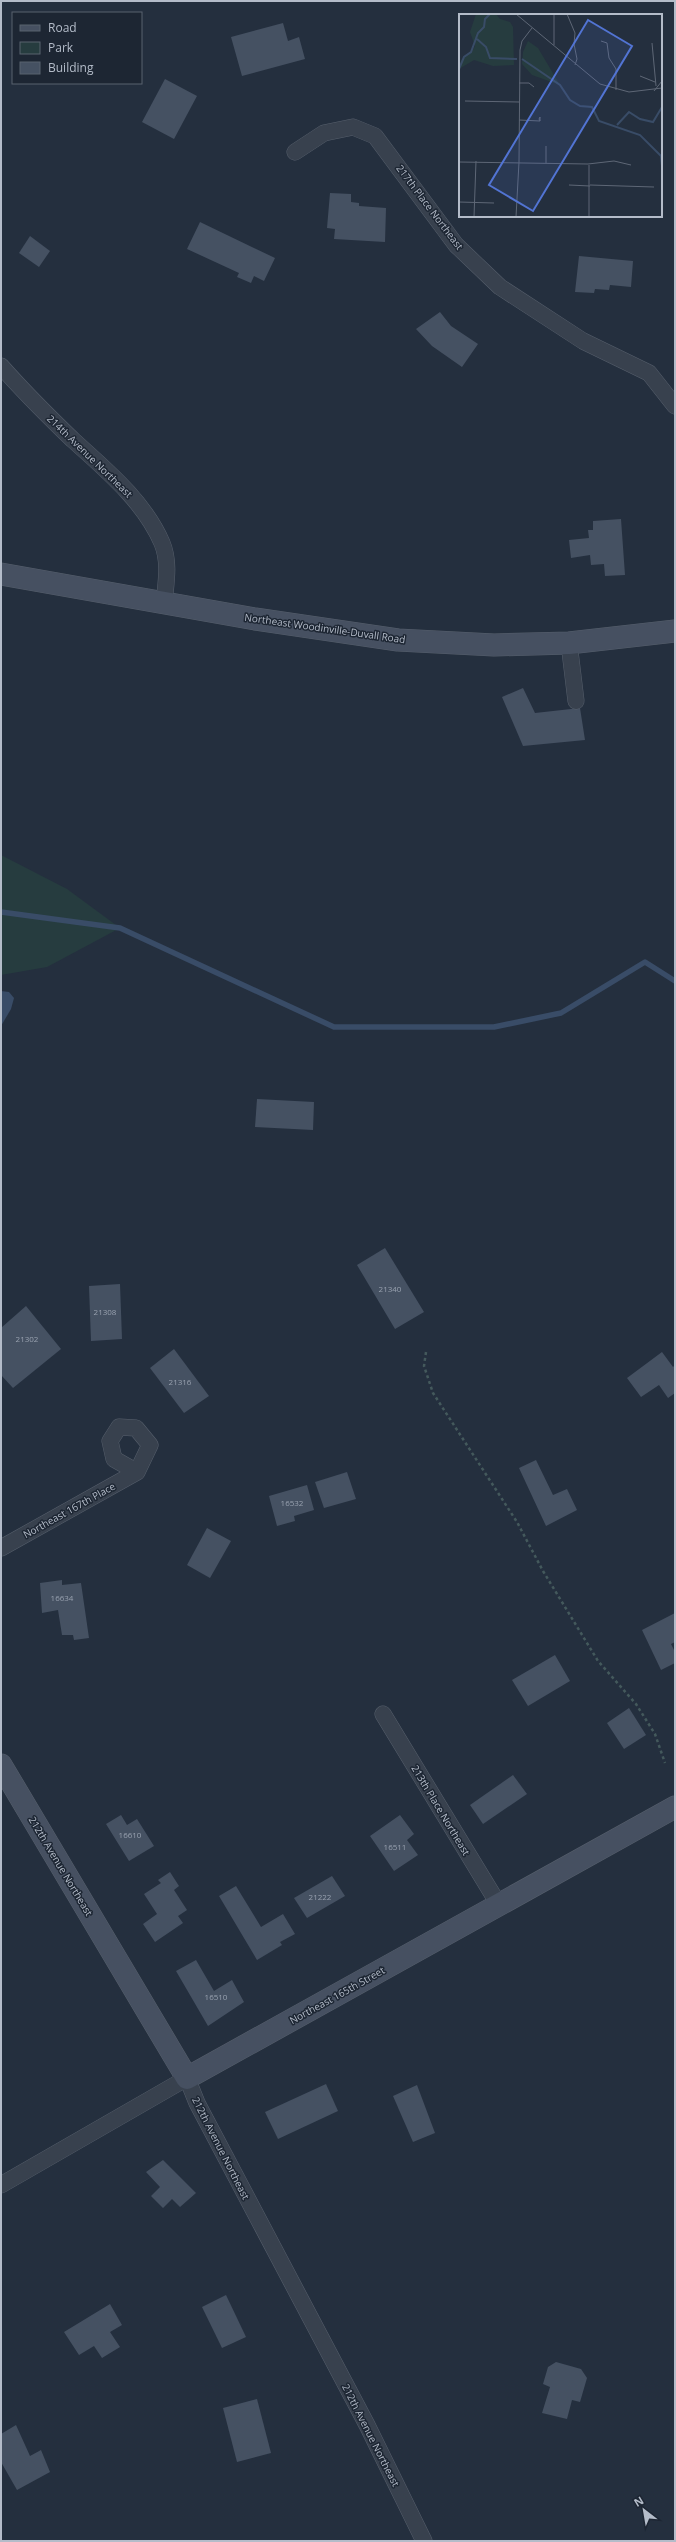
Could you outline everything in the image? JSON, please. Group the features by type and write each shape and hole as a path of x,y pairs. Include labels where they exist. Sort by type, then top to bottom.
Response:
{"street":[{"name":"217th Place Northeast","path":"295,152 324,133 353,127 375,136 456,245 500,287 583,341 649,373 675,406"},
{"name":"214th Avenue Northeast","path":"1,366 32,401 126,490 146,515 162,543 168,568 164,603"},
{"name":"Northeast Woodinville-Duvall Road","path":"1,574 262,620 398,640 494,645 569,643 675,631"},
{"path":"569,643 576,701"},
{"name":"Northeast 167th Place","path":"1,1548 137,1472"},
{"name":"213th Place Northeast","path":"383,1714 499,1905"},
{"name":"212th Avenue Northeast","path":"1,1765 187,2078 197,2103 366,2425 424,2541"},
{"name":"Northeast 165th Street","path":"1,2185 187,2078 675,1807"}],"path":[{"path":"426,1352 424,1366 433,1393 517,1522 543,1571 598,1661 636,1704 654,1734 665,1763"}],"green space":[{"path":"1,855 67,889 120,928 47,967 1,975"}],"water":[{"path":"1,991 9,992 14,998 11,1009 1,1026"}],"building":[{"path":"283,23 288,41 299,37 305,59 242,76 231,37"},
{"path":"165,79 197,96 174,139 142,122"},
{"path":"330,193 351,194 351,202 359,203 359,206 386,208 385,242 334,239 335,229 327,228"},
{"path":"200,222 275,258 264,281 254,276 251,283 237,277 239,273 187,249"},
{"path":"30,236 50,251 39,267 19,253"},
{"path":"579,256 633,261 631,287 610,285 609,290 595,289 594,293 575,292"},
{"path":"440,312 451,326 478,344 462,367 432,346 416,329"},
{"path":"621,519 625,575 605,576 604,564 591,565 590,555 571,558 569,540 589,538 588,530 593,530 593,521"},
{"path":"523,688 535,713 580,708 585,740 523,746 502,697"},
{"path":"257,1099 314,1102 313,1130 255,1127"},
{"path":"385,1248 424,1312 395,1329 357,1265"},
{"path":"120,1284 122,1339 91,1341 89,1286"},
{"path":"26,1306 61,1349 13,1388 1,1375 1,1328"},
{"path":"174,1349 209,1396 184,1413 150,1368"},
{"path":"662,1352 673,1367 675,1365 675,1393 668,1398 659,1385 641,1397 627,1378"},
{"path":"536,1460 553,1495 567,1489 577,1510 546,1526 519,1468"},
{"path":"347,1472 356,1499 324,1508 315,1482"},
{"path":"307,1485 314,1510 294,1516 295,1521 277,1526 269,1496"},
{"path":"207,1528 231,1541 210,1578 187,1565"},
{"path":"62,1580 62,1585 81,1583 89,1638 74,1640 73,1635 62,1635 58,1610 42,1613 40,1583"},
{"path":"675,1613 675,1642 671,1644 675,1652 675,1663 661,1670 642,1630"},
{"path":"555,1655 570,1681 528,1706 512,1680"},
{"path":"629,1708 646,1735 624,1749 607,1723"},
{"path":"513,1775 527,1794 483,1824 470,1805"},
{"path":"121,1815 127,1825 137,1819 154,1846 129,1861 106,1824"},
{"path":"400,1815 414,1834 407,1840 418,1855 394,1871 370,1836"},
{"path":"170,1872 179,1886 174,1890 187,1910 178,1916 183,1923 155,1942 143,1924 157,1914 144,1894 161,1883 158,1880"},
{"path":"332,1876 345,1896 307,1918 294,1898"},
{"path":"236,1886 261,1927 283,1914 295,1934 280,1942 282,1945 257,1960 219,1896"},
{"path":"196,1960 214,1991 232,1980 244,2002 208,2026 176,1971"},
{"path":"326,2084 338,2111 278,2139 265,2112"},
{"path":"417,2085 435,2133 413,2142 393,2096"},
{"path":"163,2160 196,2193 180,2207 172,2199 163,2208 151,2196 160,2187 146,2172"},
{"path":"226,2295 246,2337 222,2348 202,2307"},
{"path":"110,2304 122,2325 110,2332 120,2347 102,2358 94,2346 79,2355 64,2332"},
{"path":"556,2362 581,2369 587,2378 580,2402 572,2400 567,2419 542,2413 550,2387 543,2384 548,2367"},
{"path":"257,2399 271,2453 237,2462 223,2408"},
{"path":"16,2425 30,2456 41,2450 50,2472 17,2490 1,2462 1,2434"}],"waterway":[{"path":"1,912 120,928 334,1027 494,1027 561,1013 645,962 675,981"}]}
